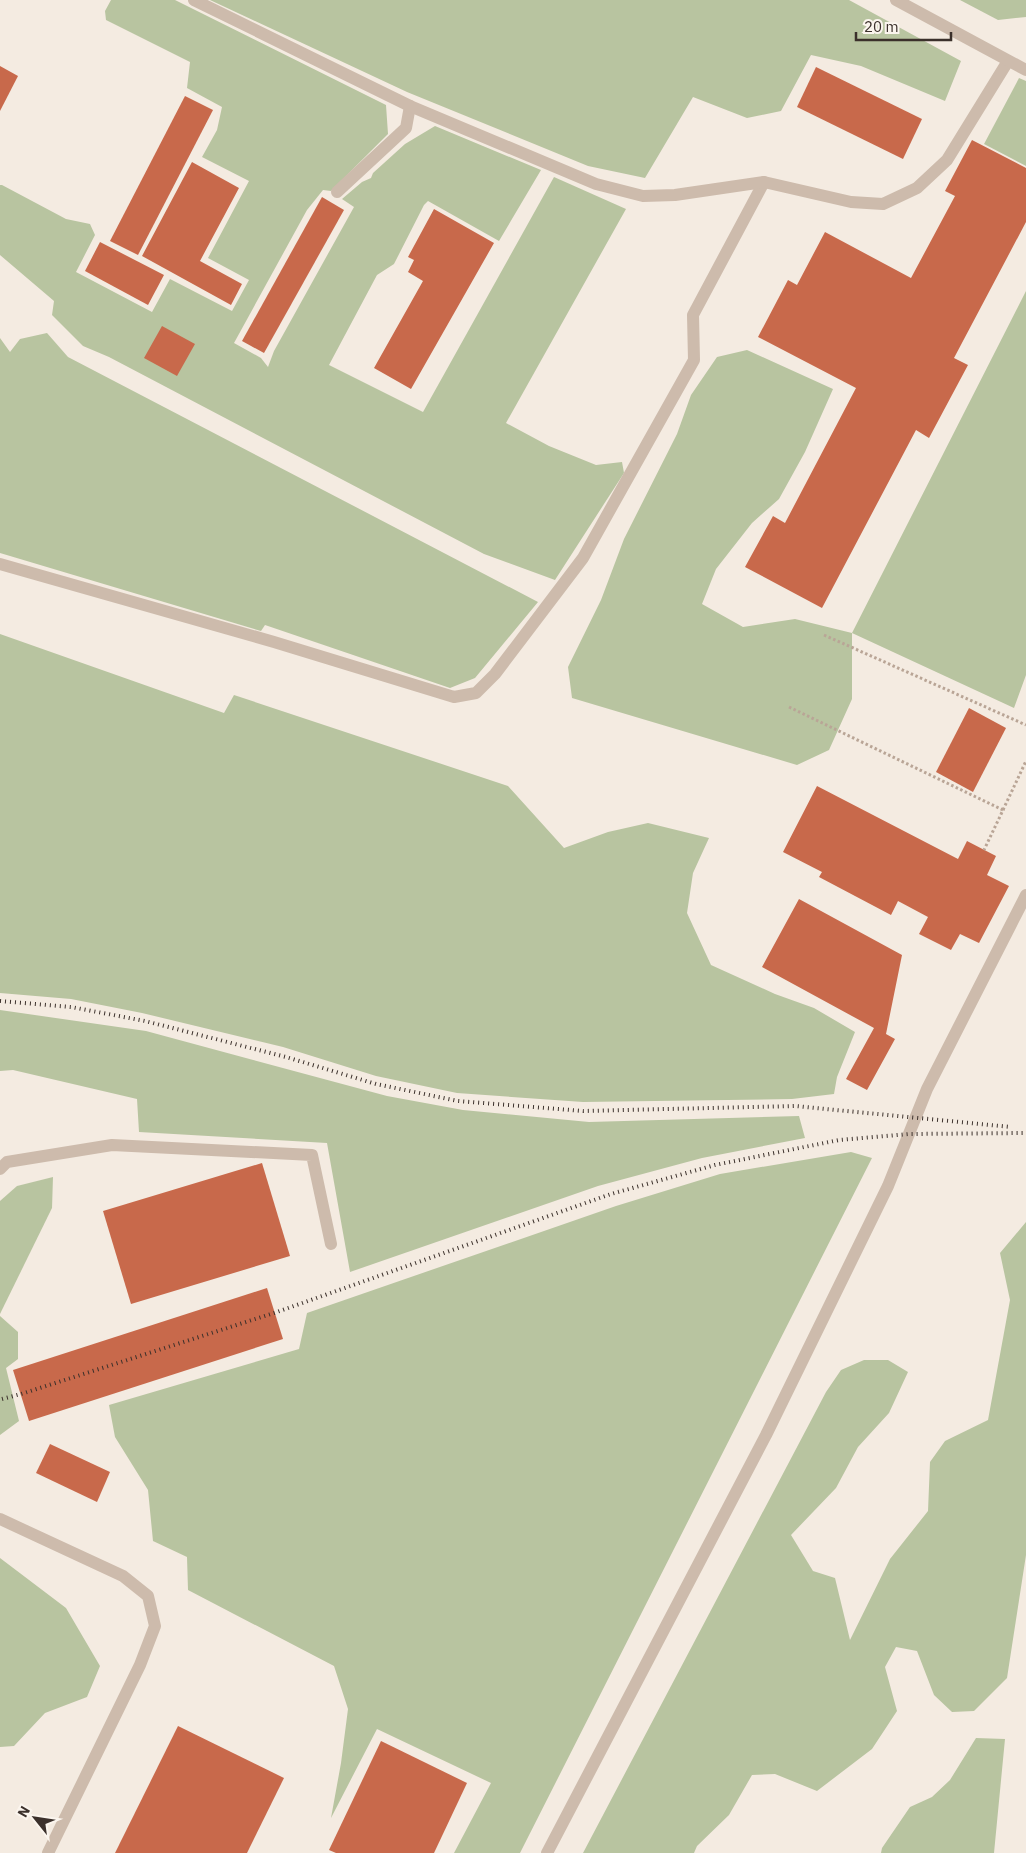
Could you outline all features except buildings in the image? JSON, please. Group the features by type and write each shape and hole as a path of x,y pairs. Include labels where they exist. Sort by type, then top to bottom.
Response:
{"street":[{"path":"194,0 410,106 596,184 643,196 675,195 764,182 851,202 883,204 917,188 947,160 1008,61"},
{"path":"896,0 1026,70"},
{"path":"337,192 406,128 410,106"},
{"path":"0,564 274,642 454,697 476,693 494,674 583,558 671,405 694,360 693,315 764,182"},
{"path":"547,1853 766,1435 888,1186 927,1089 1026,895"},
{"path":"0,1169 7,1162 112,1145 312,1155 331,1244"},
{"path":"0,1519 122,1576 148,1596 155,1626 140,1666 48,1853"}],"path":[{"path":"824,635 1026,725"},
{"path":"789,707 839,733 1003,810"},
{"path":"984,850 1026,760"}],"green space":[{"path":"111,0 175,0 386,105 388,134 331,191 323,190 307,210 234,343 261,358 268,367 274,351 354,207 342,199 362,182 371,178 373,173 405,144 435,126 541,170 499,241 428,201 424,205 394,264 377,275 329,365 423,412 554,177 626,209 506,423 549,446 596,465 622,462 624,473 555,580 484,554 109,357 83,346 52,315 54,301 0,255 0,185 2,185 66,219 90,224 95,235 76,272 152,312 170,279 232,311 249,280 208,258 249,181 202,157 217,130 222,107 187,88 190,62 106,20 105,11"},
{"path":"210,0 849,0 961,61 945,101 861,66 811,55 781,111 747,118 693,97 645,178 588,166 407,92"},
{"path":"960,0 1026,0 1026,17 998,20"},
{"path":"1019,78 1026,81 1026,166 984,144"},
{"path":"1026,291 1026,675 1014,708 852,633"},
{"path":"47,333 68,357 538,602 475,678 450,688 265,625 261,631 0,553 0,338 10,352 20,339"},
{"path":"747,350 833,389 805,452 779,499 752,523 716,569 702,604 743,627 795,619 852,633 852,699 829,750 797,765 572,698 568,667 601,600 624,539 677,434 691,395 717,357"},
{"path":"0,634 224,713 234,695 508,786 564,848 608,832 648,823 709,838 693,873 687,913 711,965 775,994 814,1008 855,1032 837,1077 834,1094 792,1099 583,1102 457,1093 376,1076 283,1047 142,1013 71,999 0,993"},
{"path":"0,1010 146,1031 387,1096 463,1110 589,1122 799,1116 805,1138 702,1158 598,1186 350,1272 327,1143 139,1132 137,1099 13,1070 0,1071"},
{"path":"851,1152 872,1158 520,1853 454,1853 491,1783 377,1729 331,1818 348,1709 334,1666 188,1590 187,1557 153,1541 148,1490 115,1437 109,1405 299,1349 307,1313 616,1206 720,1174"},
{"path":"53,1177 52,1208 0,1314 0,1201 17,1186"},
{"path":"1026,1222 1026,1555 1007,1678 974,1711 952,1712 934,1695 917,1651 896,1647 885,1667 897,1711 872,1749 817,1791 775,1774 752,1775 729,1815 697,1846 694,1853 583,1853 826,1392 841,1370 864,1360 888,1360 908,1372 889,1413 858,1447 836,1488 791,1535 813,1571 835,1578 850,1640 890,1559 928,1511 930,1462 945,1441 988,1420 1010,1300 1000,1253"},
{"path":"0,1316 18,1332 18,1359 6,1368 19,1421 0,1435"},
{"path":"0,1558 66,1608 100,1666 87,1697 45,1713 14,1746 0,1747"},
{"path":"976,1738 1005,1739 994,1853 881,1853 882,1848 910,1807 932,1797 950,1780"}],"railway":[{"path":"0,1001 71,1007 145,1021 286,1057 376,1084 458,1101 583,1111 795,1106 1011,1127"},
{"path":"2,1399 274,1313 611,1194 715,1165 839,1140 909,1134 1026,1133"}]}
